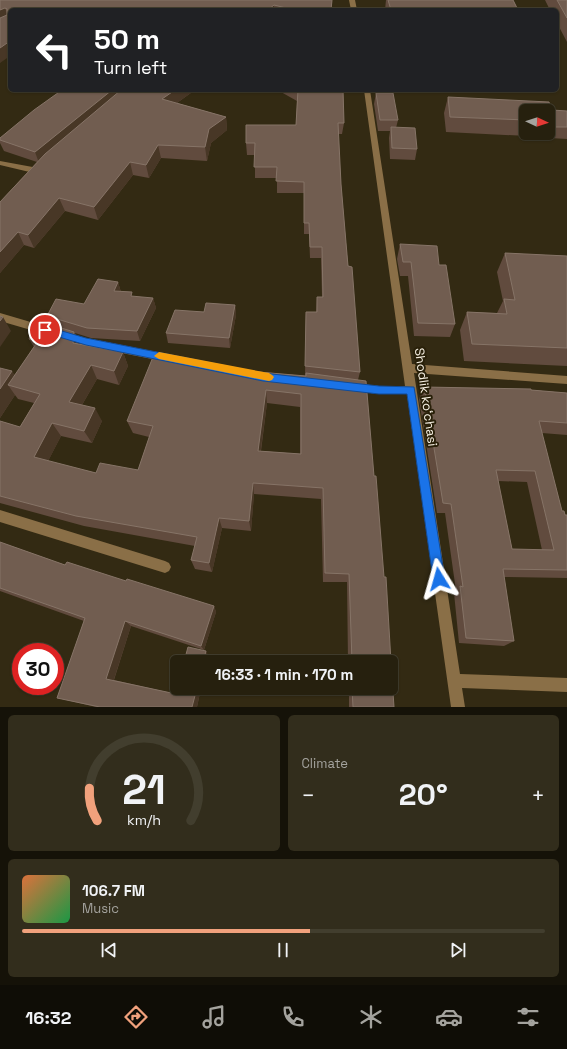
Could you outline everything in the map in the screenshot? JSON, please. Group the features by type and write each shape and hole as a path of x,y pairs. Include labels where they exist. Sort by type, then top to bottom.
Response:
{"street":[{"name":"Shodlik koʻchasi","path":"367,92 458,707"},
{"path":"0,163 38,171"},
{"path":"0,317 86,342 225,369"},
{"path":"408,368 567,380"},
{"path":"340,386 379,390 411,390"},
{"path":"0,516 165,567"},
{"path":"454,681 567,685"}],"building":[{"path":"0,0 332,0 331,8 286,8 274,5 270,8 8,8 8,42 0,48 0,18 7,15 7,9 5,8 0,10"},
{"path":"388,0 513,0 517,8 390,8"},
{"path":"557,0 567,0 567,18"},
{"path":"59,92 110,92 35,152 0,140 0,138 34,110"},
{"path":"119,92 172,92 162,99 226,117 209,129 205,147 158,145 146,165 130,162 94,207 59,198 28,235 18,232 0,252 0,202 45,154"},
{"path":"298,92 343,92 344,123 338,123 341,184 348,266 352,267 360,372 305,366 306,312 317,312 317,297 323,297 322,247 310,247 309,223 304,223 304,182 276,181 277,167 254,167 255,143 246,143 246,125 296,125"},
{"path":"376,93 393,93 398,120 380,120"},
{"path":"448,97 549,102 550,104 519,104 519,120 450,117"},
{"path":"555,110 567,111 567,127 555,127"},
{"path":"391,127 415,128 417,149 392,148"},
{"path":"400,244 437,246 439,265 446,265 455,324 418,323 411,262 403,262"},
{"path":"505,253 567,256 567,348 472,344 467,312 507,314 504,299 515,300"},
{"path":"98,279 118,282 114,291 132,292 131,296 153,298 137,331 87,328 47,316 56,299 84,304"},
{"path":"206,303 235,305 229,338 166,333 175,310 204,312"},
{"path":"39,321 74,332 73,343 123,352 114,371 91,365 69,402 95,408 84,431 52,423 34,457 96,473 100,463 138,470 153,426 127,421 153,357 204,366 205,363 258,372 306,376 306,373 366,381 374,476 376,476 384,577 386,577 391,655 352,655 349,574 325,573 323,488 253,483 249,521 219,518 209,563 191,560 197,537 76,516 0,496 0,421 20,427 40,394 8,385 38,341 29,339","holes":["266,390 301,394 301,454 258,451"]},
{"path":"0,368 12,371 0,389"},
{"path":"424,387 531,389 567,393 567,423 539,421 562,511 564,511 565,515 567,515 567,570 503,569 514,641 466,638 460,586 463,587 451,504 443,503","holes":["496,470 535,471 554,550 512,549"]},
{"path":"0,542 65,565 67,562 126,581 127,579 214,606 201,646 125,621 106,679 170,693 170,695 195,695 192,707 100,707 57,698 58,695 64,695 64,678 85,618 0,588"},
{"path":"188,647 206,651 205,655 186,655"},
{"path":"352,695 393,695 394,707 353,707"}],"slow traffic":[{"path":"159,356 269,377"}],"route":[{"path":"45,330 86,342 263,377 379,390 411,390 439,579"}]}
